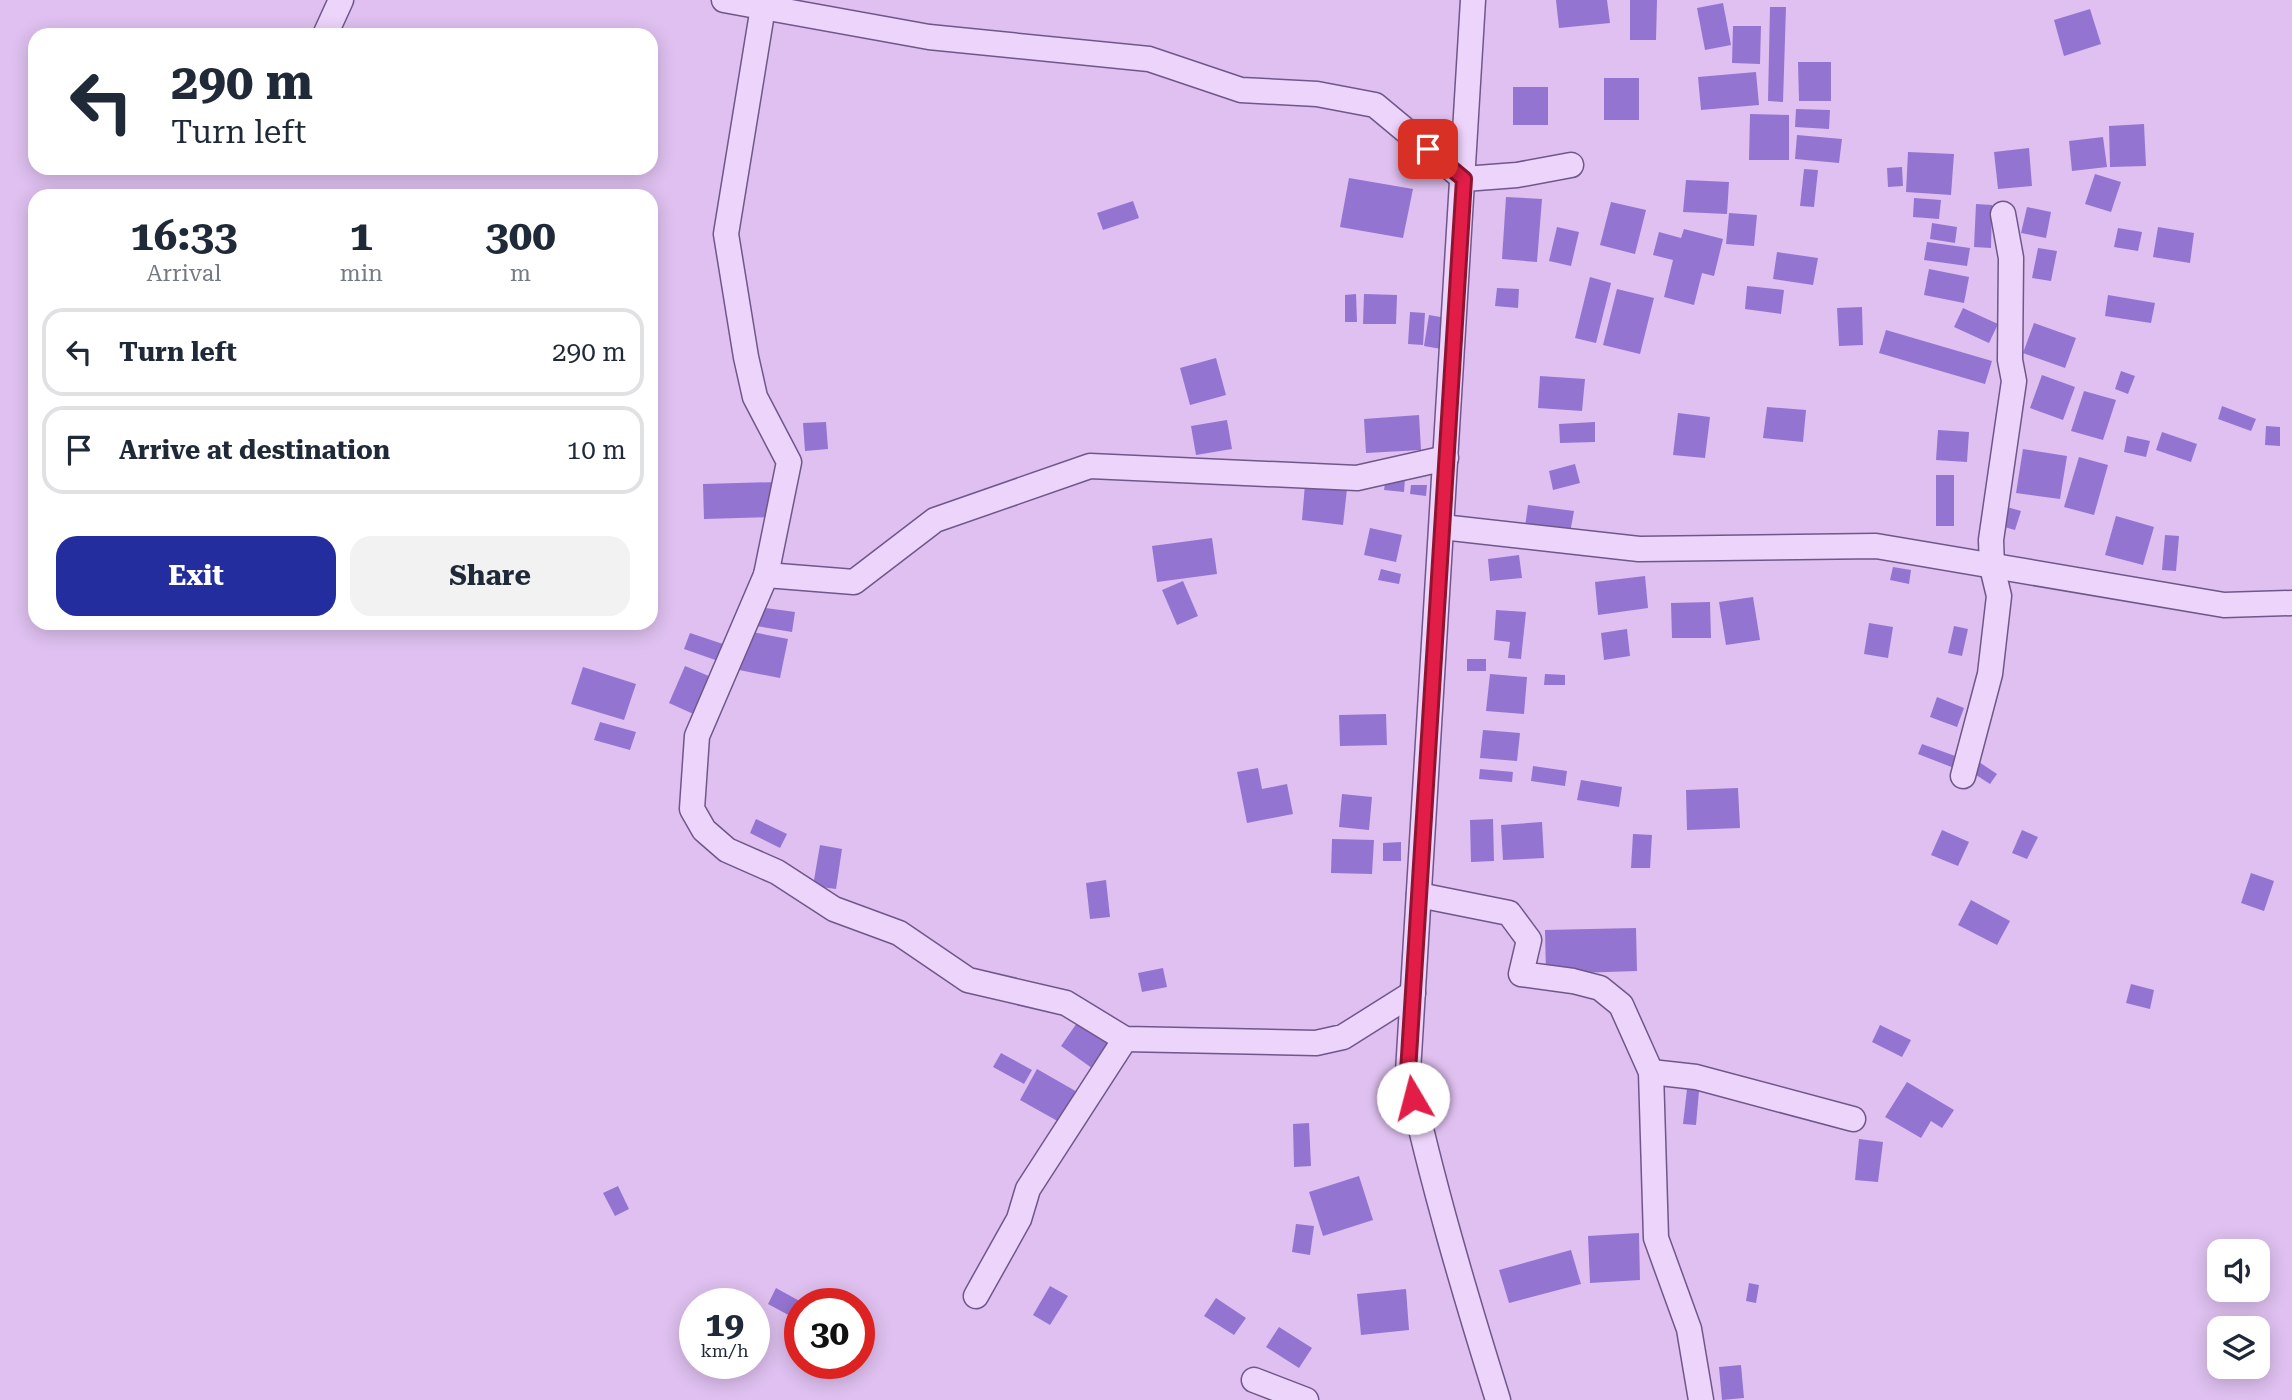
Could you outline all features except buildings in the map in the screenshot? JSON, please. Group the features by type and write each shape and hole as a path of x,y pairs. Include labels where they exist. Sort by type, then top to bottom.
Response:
{"street":[{"path":"328,28 341,0"},
{"path":"724,0 929,37 1149,59 1241,90 1317,94 1375,105 1464,179 1517,175 1571,164"},
{"path":"1473,0 1408,1072 1449,1240 1498,1400"},
{"path":"763,7 726,234 755,397 789,462 766,575 697,736 692,809 704,830 727,850 777,872 834,909 899,933 968,980 1066,1003 1125,1039 1316,1043 1343,1037 1413,993"},
{"path":"1963,776 1990,674 1998,596 1992,567 1991,540 2014,381 2010,360 2011,258 2003,214"},
{"path":"766,575 854,582 935,520 1090,467 1357,478 1446,458"},
{"path":"1442,527 1639,549 1876,547 2224,605 2292,603"},
{"path":"1419,895 1509,913 1529,940 1521,974 1573,981 1600,988 1621,1005 1651,1072 1656,1238 1689,1329 1701,1400"},
{"path":"976,1296 1020,1219 1028,1189 1125,1039"},
{"path":"1651,1072 1696,1077 1853,1119"},
{"path":"1254,1380 1306,1400"}],"route":[{"path":"1413,1098 1408,1072 1464,179 1428,149"}]}
